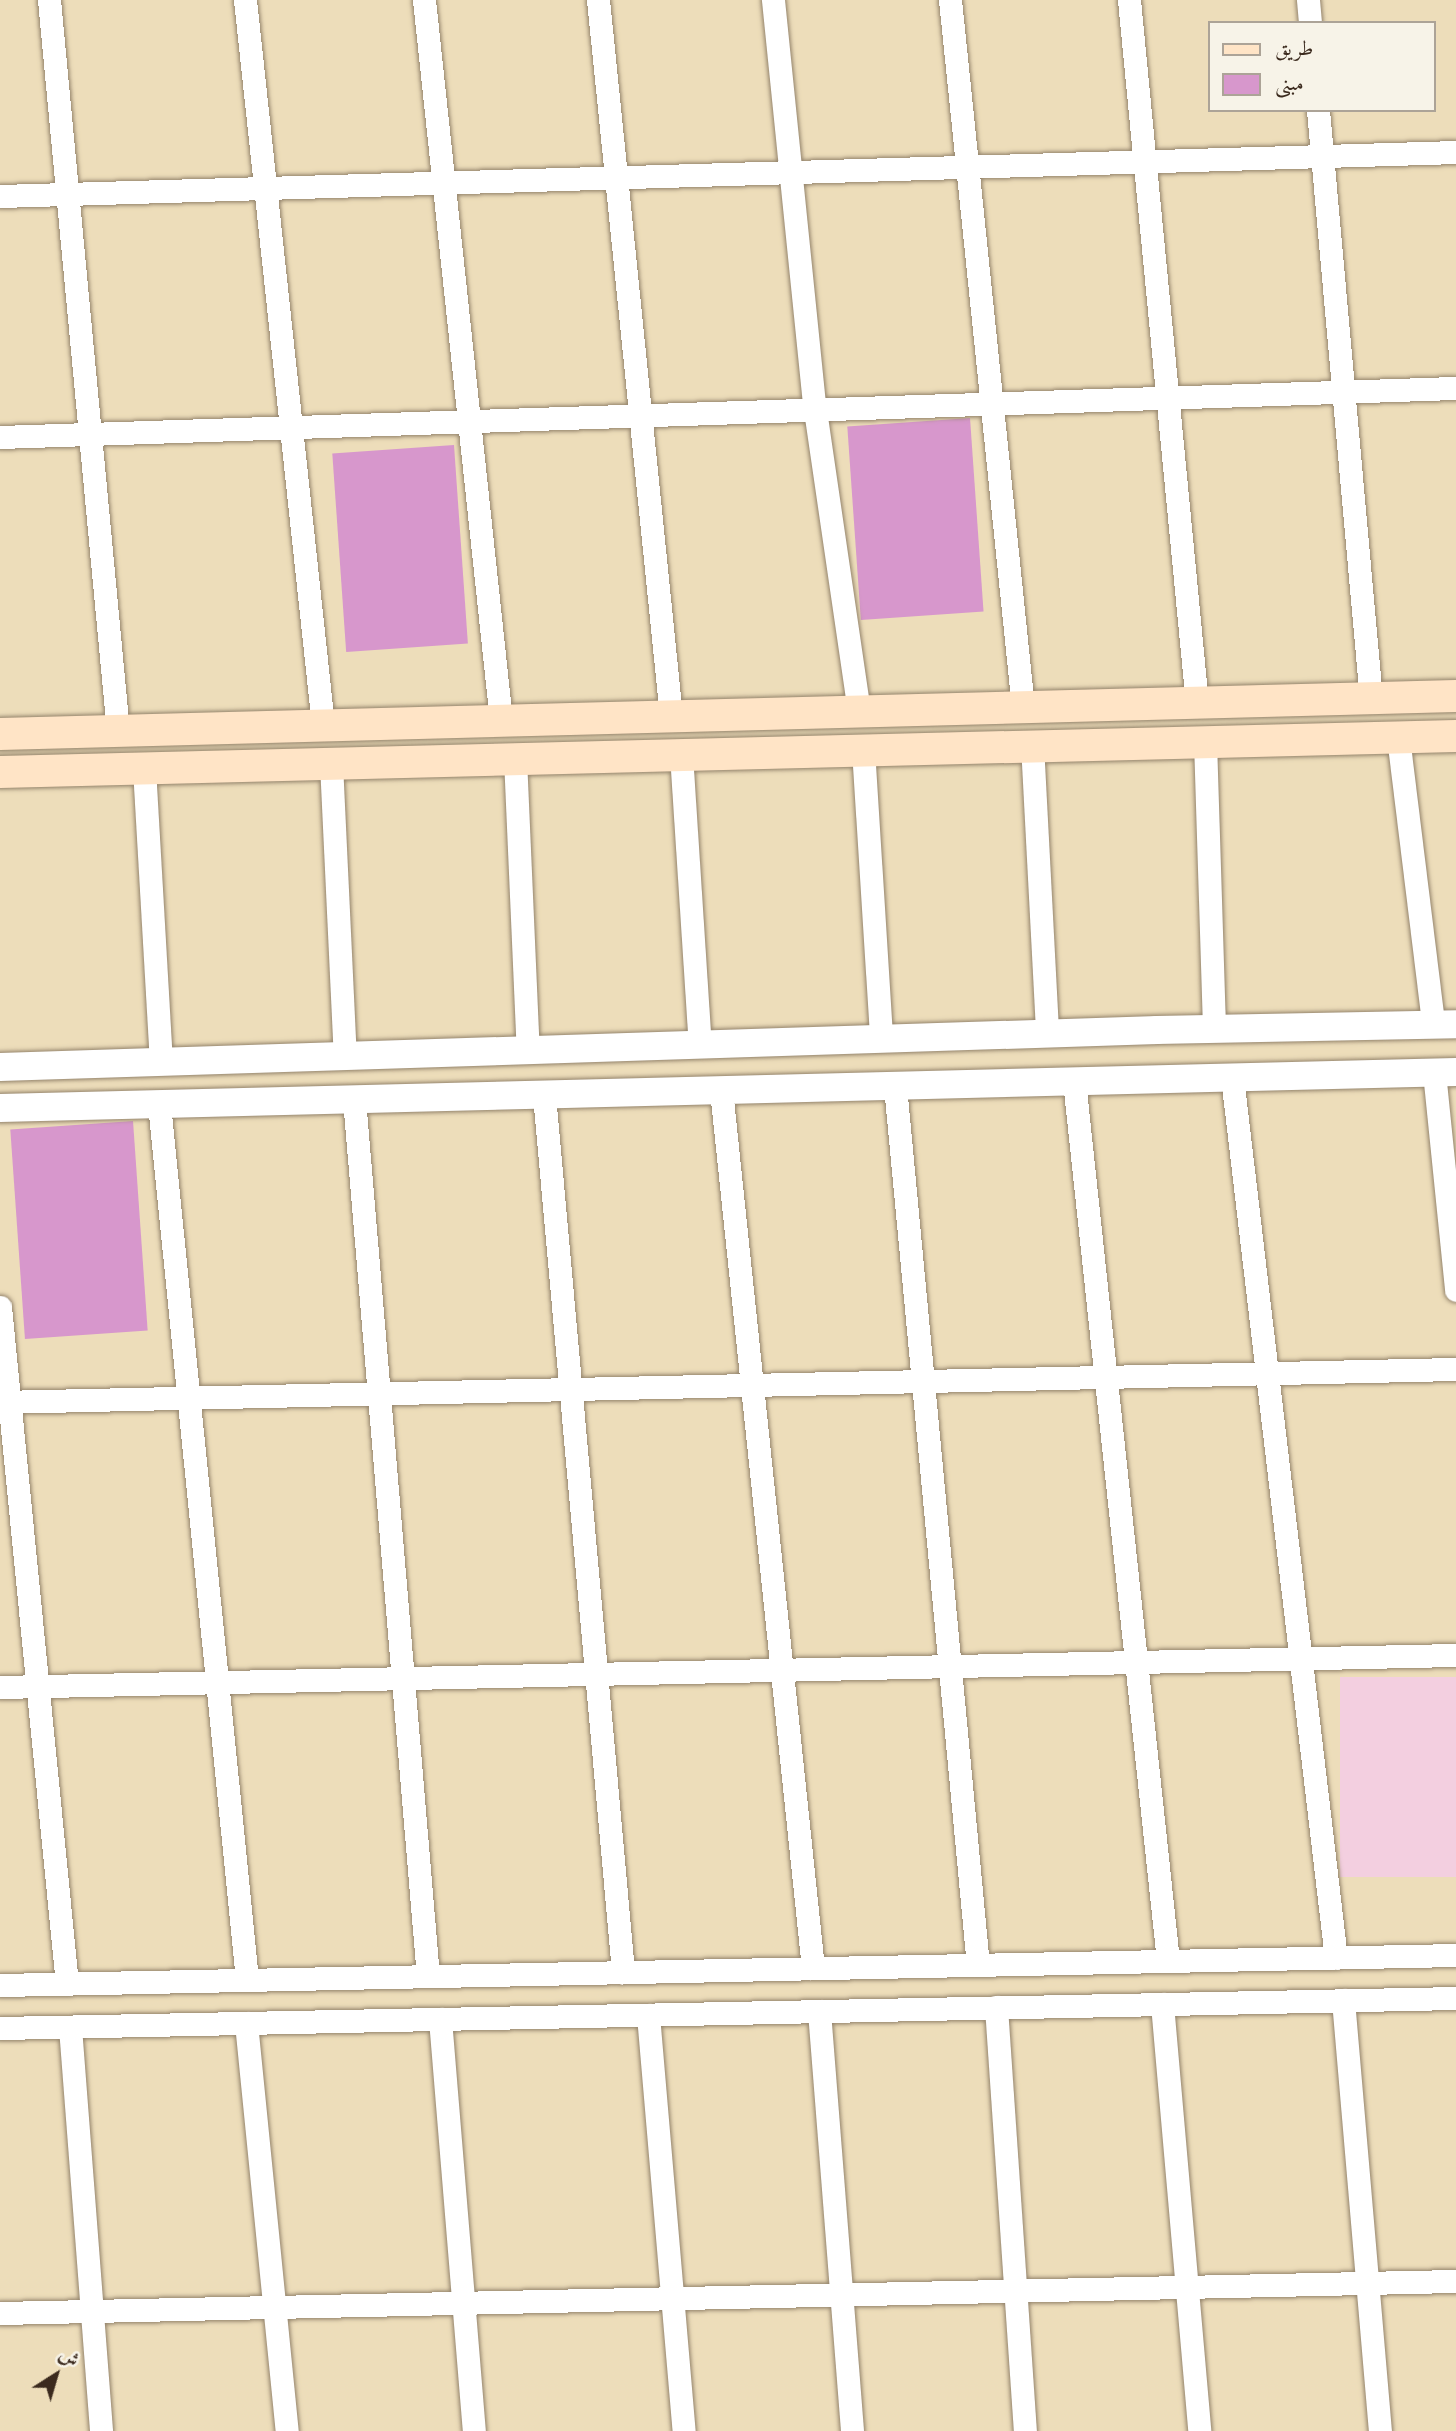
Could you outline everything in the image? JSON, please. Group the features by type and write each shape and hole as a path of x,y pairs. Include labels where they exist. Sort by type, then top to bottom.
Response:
{"main road":[{"path":"0,734 1456,696"},
{"path":"0,772 1032,744 1456,736"}],"street":[{"path":"49,0 118,731"},
{"path":"244,0 323,725"},
{"path":"424,0 501,721"},
{"path":"597,0 671,716"},
{"path":"773,0 815,410 859,712"},
{"path":"950,0 1023,708"},
{"path":"1129,0 1197,703"},
{"path":"1308,0 1310,21"},
{"path":"1318,112 1371,699"},
{"path":"0,197 1456,152"},
{"path":"0,437 1456,388"},
{"path":"0,1067 1444,1024 1398,737"},
{"path":"1205,741 1214,1029"},
{"path":"1032,744 1047,1034"},
{"path":"863,749 881,1039"},
{"path":"681,754 700,1045"},
{"path":"515,758 528,1050"},
{"path":"331,763 345,1056"},
{"path":"144,768 161,1062"},
{"path":"0,1108 1445,1072 1456,1290"},
{"path":"1232,1077 1336,1958"},
{"path":"1074,1081 1168,1961"},
{"path":"895,1086 978,1965"},
{"path":"721,1090 813,1968"},
{"path":"544,1095 623,1972"},
{"path":"354,1099 428,1976"},
{"path":"159,1104 247,1980"},
{"path":"0,1307 5,1402 38,1686 67,1984"},
{"path":"5,1402 1456,1368"},
{"path":"0,1687 1456,1655"},
{"path":"0,1985 1456,1955"},
{"path":"0,2028 1456,1998"},
{"path":"1343,2000 1380,2431"},
{"path":"1162,2004 1199,2431"},
{"path":"996,2007 1026,2431"},
{"path":"819,2011 852,2431"},
{"path":"648,2015 684,2431"},
{"path":"440,2019 474,2431"},
{"path":"246,2023 288,2431"},
{"path":"71,2027 101,2431"},
{"path":"0,2313 1456,2281"}],"shaded area":[{"path":"1340,1677 1456,1677 1456,1877 1340,1877"}],"building":[{"path":"970,418 984,612 861,620 847,427"},
{"path":"454,445 468,644 346,652 332,454"},
{"path":"133,1121 148,1330 25,1339 10,1130"}]}
